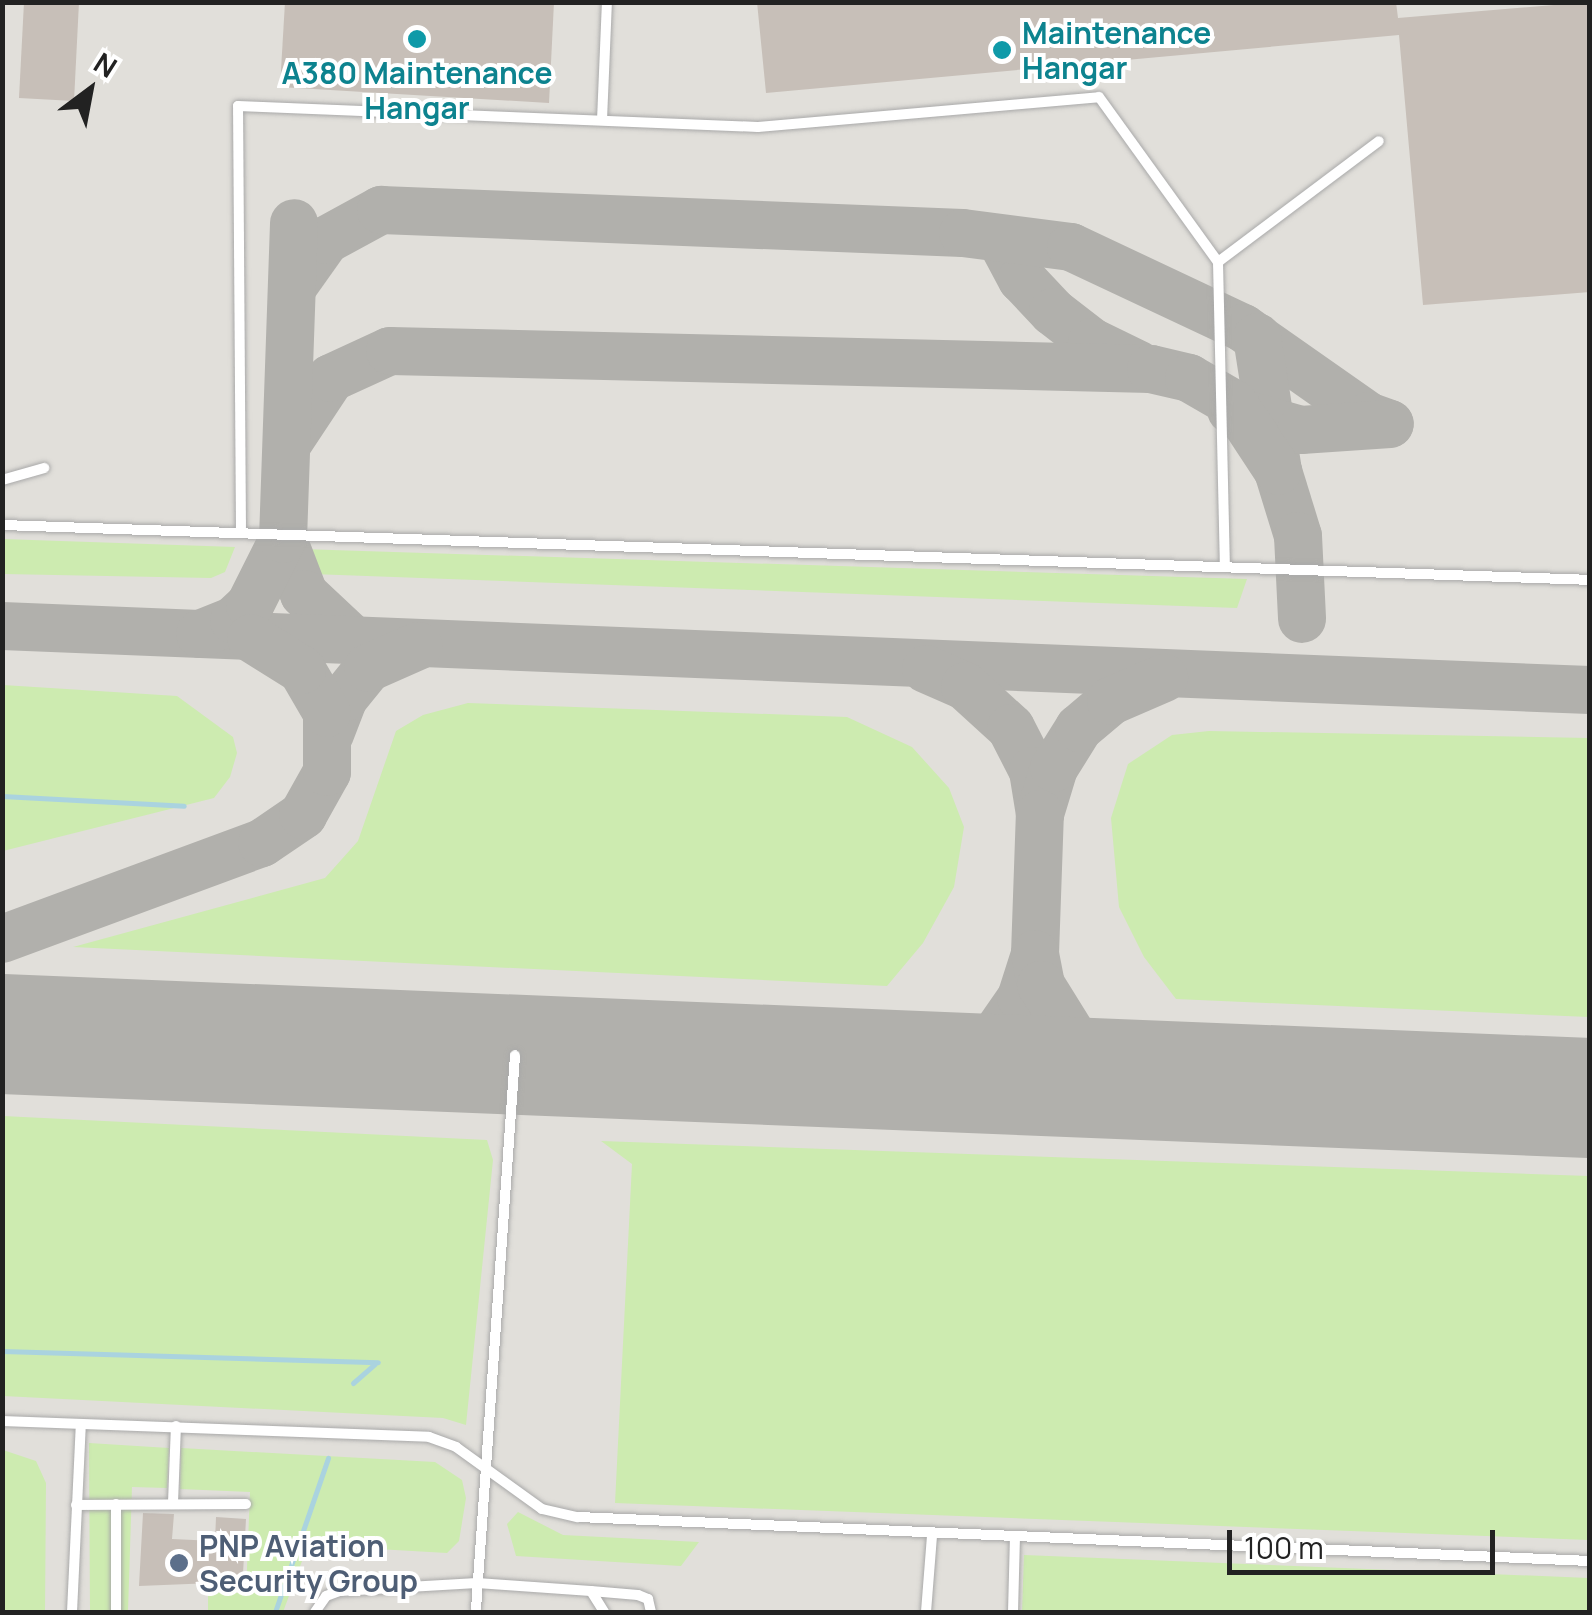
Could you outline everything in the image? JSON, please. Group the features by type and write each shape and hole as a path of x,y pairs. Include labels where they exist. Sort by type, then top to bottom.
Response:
{"lane":[{"path":"602,120 607,2"},
{"path":"242,531 238,106 758,127 1099,98 1218,262 1225,564"},
{"path":"1218,262 1379,141"},
{"path":"2,480 44,468"},
{"path":"2,525 1225,564 1590,580"},
{"path":"476,1609 514,1055"},
{"path":"2,1421 430,1437 486,1468 542,1510 578,1517 932,1536 1590,1561"},
{"path":"72,1612 81,1424"},
{"path":"172,1504 176,1426"},
{"path":"76,1504 246,1504"},
{"path":"116,1504 116,1612"},
{"path":"926,1612 932,1536"},
{"path":"1014,1612 1015,1538"},
{"path":"315,1612 326,1596 340,1591 478,1583 648,1598 652,1612"},
{"path":"590,1592 604,1612"}],"shaded area":[{"path":"3,3 1589,3 1589,1612 3,1612"}],"green space":[{"path":"3,539 235,547 225,572 211,578 3,574"},
{"path":"301,549 1247,579 1237,608 312,574"},
{"path":"3,685 177,696 233,737 237,753 230,777 214,798 3,851"},
{"path":"468,703 847,717 912,747 949,788 964,827 954,887 923,943 887,986 73,947 325,878 358,841 396,731 423,715"},
{"path":"1209,731 1589,738 1589,1017 1176,999 1144,957 1119,907 1111,818 1128,764 1172,735"},
{"path":"3,1116 487,1140 493,1160 466,1425 443,1418 3,1396"},
{"path":"601,1141 1589,1176 1589,1540 615,1503 632,1164"},
{"path":"89,1443 169,1448 167,1488 132,1487 128,1612 90,1612"},
{"path":"181,1448 435,1462 462,1480 466,1498 459,1541 447,1553 308,1545 283,1612 208,1612 208,1592 246,1593 250,1492 180,1489"},
{"path":"3,1450 36,1461 46,1483 45,1612 3,1612"},
{"path":"518,1512 563,1535 699,1542 681,1566 516,1556 507,1524"},
{"path":"1024,1555 1589,1578 1589,1612 1022,1612"}],"building":[{"path":"24,2 79,2 74,101 19,98"},
{"name":"A380 Maintenance Hangar","path":"285,2 554,2 549,103 280,87"},
{"path":"757,2 1396,2 1398,18 1590,2 1590,292 1423,305 1399,35 766,93"},
{"path":"143,1513 174,1514 172,1539 215,1541 216,1517 246,1519 242,1592 213,1591 213,1583 139,1586"}],"waterway":[{"path":"2,796 184,806"},
{"path":"2,1351 378,1362"},
{"path":"353,1383 375,1364"},
{"path":"275,1612 328,1458"}],"taxiway":[{"path":"292,288 326,240 381,210 963,233 1071,247 1243,328 1368,416 1390,424"},
{"path":"200,634 234,620 250,605 283,539 294,223"},
{"path":"1003,244 1022,279 1053,312 1092,342 1139,365"},
{"path":"1257,337 1278,471 1298,536 1302,619"},
{"path":"288,443 331,378 390,351 1151,369 1189,378 1234,404 1278,471"},
{"path":"1231,410 1301,430 1390,424"},
{"path":"283,539 304,594 353,640"},
{"path":"2,626 1590,690"},
{"path":"2,939 262,843 303,815 327,772 327,713 302,670 251,638"},
{"path":"330,734 344,698 368,668 418,646"},
{"path":"926,669 965,686 1011,728 1033,771 1040,814 1054,768 1079,728 1111,701 1164,678"},
{"path":"1035,954 1040,814"},
{"path":"902,1071 994,1037 1021,998 1035,954 1041,985 1079,1046 1156,1082"}],"runway":[{"path":"2,1034 1590,1098"}],"place":[{"name":"A380 Maintenance Hangar","path":"417,39"},
{"name":"Maintenance Hangar","path":"1002,50"},
{"name":"PNP Aviation Security Group","path":"179,1563"}]}
